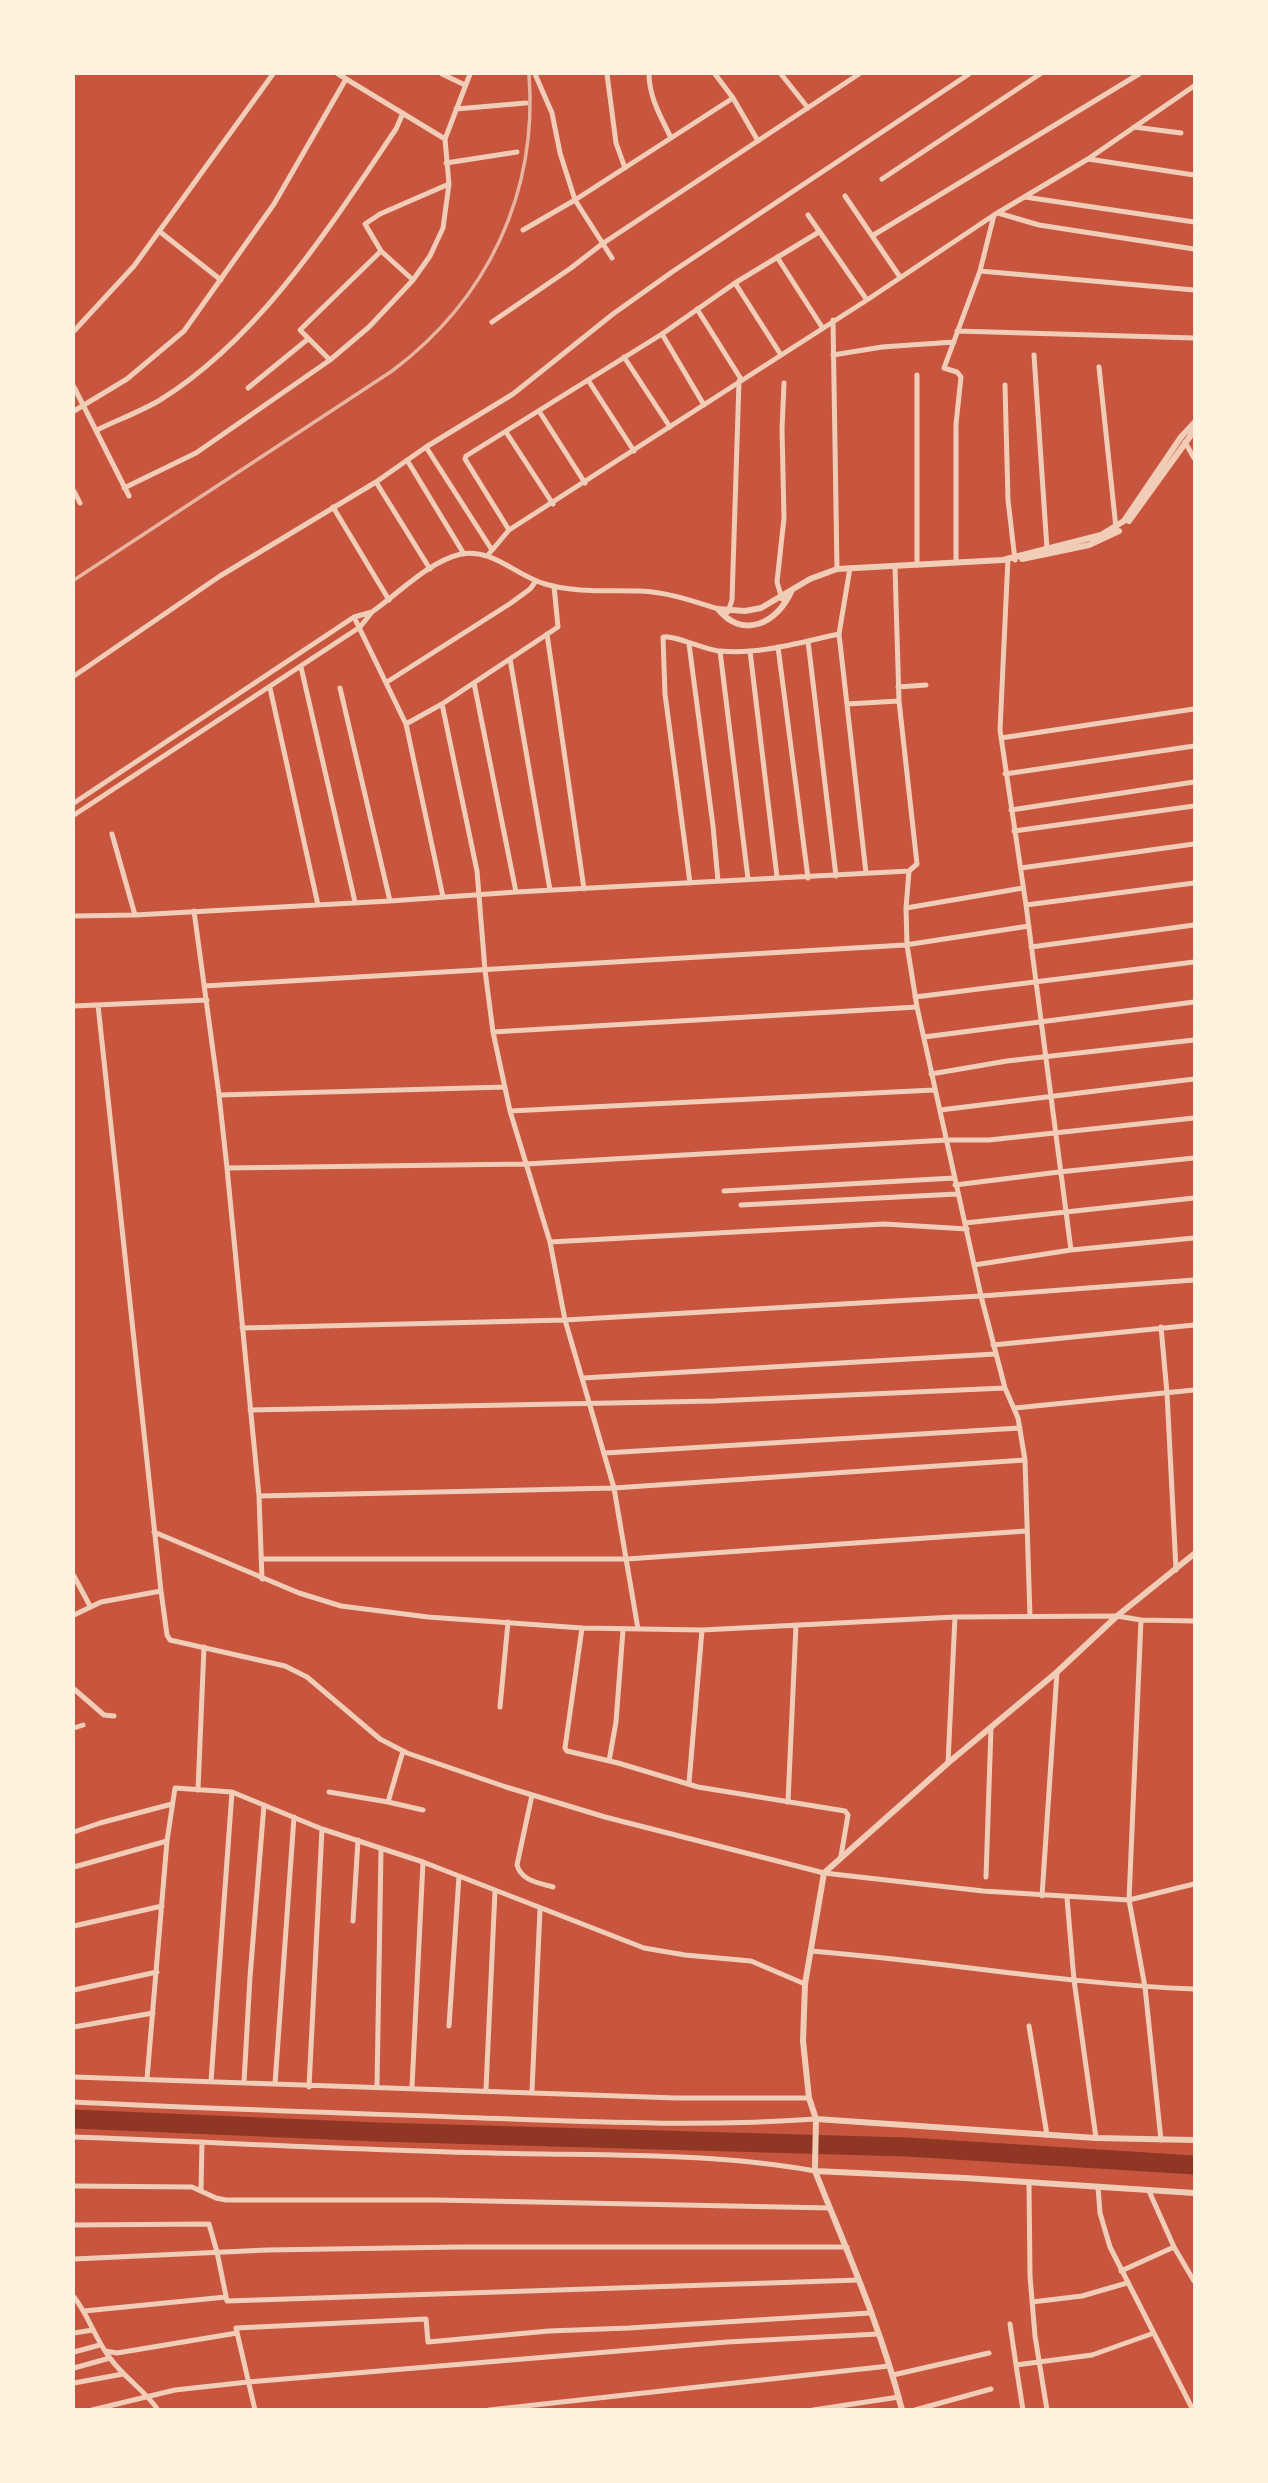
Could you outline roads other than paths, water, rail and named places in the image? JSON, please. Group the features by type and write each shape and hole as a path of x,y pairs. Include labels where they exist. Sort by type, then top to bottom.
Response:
{"street":[{"path":"74,331 134,266 273,74"},
{"path":"338,74 445,139"},
{"path":"442,74 465,85"},
{"path":"124,488 196,453 330,360 369,327 413,280 443,228 449,184 445,139 470,74"},
{"path":"535,74 552,113 560,153 575,200 612,258"},
{"path":"607,74 616,143 625,168"},
{"path":"649,74 653,101 671,138"},
{"path":"715,74 733,98 758,141"},
{"path":"781,74 808,108"},
{"path":"843,74 848,81"},
{"path":"492,322 602,244 859,74"},
{"path":"74,676 220,576 376,482 425,447 513,394 650,287 969,74"},
{"path":"882,178 1040,74"},
{"path":"872,236 1139,74"},
{"path":"74,411 127,379 184,331 274,204 346,79"},
{"path":"74,815 360,627 372,612 430,569 464,554 490,553 509,530 553,504 996,214 1088,159 1195,86"},
{"path":"523,230 575,200 733,98"},
{"path":"456,109 526,103"},
{"path":"97,430 158,401 191,378 268,304 330,227 396,129 403,113"},
{"path":"1134,127 1181,133"},
{"path":"446,163 517,152"},
{"path":"1088,159 1195,175"},
{"path":"413,280 381,251 365,226 380,214 449,184"},
{"path":"845,196 900,277"},
{"path":"1023,197 1195,222"},
{"path":"996,214 1039,225 1195,249"},
{"path":"956,562 956,424 961,377 957,372 944,368 980,271 996,214"},
{"path":"808,215 867,300"},
{"path":"159,231 221,281"},
{"path":"509,530 465,457 819,232"},
{"path":"330,360 300,330 381,251"},
{"path":"777,257 821,327"},
{"path":"980,271 1195,290"},
{"path":"735,283 780,355"},
{"path":"697,309 740,381 732,600 727,619"},
{"path":"833,320 837,569"},
{"path":"957,331 1195,338"},
{"path":"662,334 704,405"},
{"path":"248,387 308,339"},
{"path":"833,355 882,347 954,342"},
{"path":"1034,355 1047,549"},
{"path":"624,357 670,427"},
{"path":"1099,367 1116,528"},
{"path":"917,375 917,565"},
{"path":"588,380 634,451"},
{"path":"784,383 784,518 777,582 784,601"},
{"path":"1005,385 1009,561 1001,738 1042,1021 1059,1172 1071,1250"},
{"path":"74,387 129,496"},
{"path":"539,411 585,483"},
{"path":"1009,561 1091,539 1116,528 1129,515 1181,438 1195,423"},
{"path":"718,609 727,619 746,625 764,622 776,616 792,591 819,575 837,569 894,571 917,565 1009,561 1089,545 1116,532 1135,514 1195,431"},
{"path":"506,432 553,504"},
{"path":"1185,442 1195,458"},
{"path":"425,447 490,553 536,581 576,590 642,591 670,595 718,609 754,610 784,601"},
{"path":"407,460 464,554"},
{"path":"376,482 430,569"},
{"path":"74,491 80,503"},
{"path":"332,507 389,600"},
{"path":"850,568 839,634 866,873"},
{"path":"894,571 899,701 917,864 909,872 905,908 907,945 915,997 954,1182 995,1354 1020,1428 1025,1460 1030,1617"},
{"path":"387,682 511,603 536,581"},
{"path":"405,724 442,705 558,627 554,586"},
{"path":"74,803 354,617 372,612"},
{"path":"354,617 405,724 443,897"},
{"path":"547,634 584,889"},
{"path":"690,883 665,694 663,637 667,635 689,644 720,651 778,647 839,634"},
{"path":"808,641 836,876"},
{"path":"689,644 718,881"},
{"path":"778,647 808,878"},
{"path":"750,650 777,877"},
{"path":"720,651 748,879"},
{"path":"510,659 550,890"},
{"path":"301,667 355,902"},
{"path":"474,683 516,892"},
{"path":"898,687 926,685"},
{"path":"271,688 318,905"},
{"path":"340,688 390,901"},
{"path":"847,704 899,701"},
{"path":"442,705 477,871 493,1032 510,1111 550,1242 565,1320 614,1488 638,1629"},
{"path":"1001,738 1195,709"},
{"path":"1005,774 1195,747"},
{"path":"1011,810 1195,782"},
{"path":"1014,831 1195,806"},
{"path":"112,834 135,915"},
{"path":"1021,868 1195,844"},
{"path":"74,916 135,915 777,877 808,878 909,872"},
{"path":"1026,905 1195,883"},
{"path":"905,908 1023,888"},
{"path":"194,911 227,1168 259,1496 262,1579"},
{"path":"1031,947 1195,925"},
{"path":"204,986 907,945 1029,926"},
{"path":"915,997 1195,962"},
{"path":"74,1006 207,1000"},
{"path":"924,1037 1195,1002"},
{"path":"98,1005 154,1532 168,1639 285,1666 307,1677 380,1739 403,1751 605,1817 824,1873 1042,1896 1129,1900 1195,1884"},
{"path":"493,1032 917,1007"},
{"path":"931,1074 1046,1057 1195,1040"},
{"path":"940,1110 1195,1079"},
{"path":"219,1095 505,1087"},
{"path":"510,1111 934,1090"},
{"path":"227,1168 526,1164 947,1140 989,1140 1195,1118"},
{"path":"723,1191 954,1182 1195,1158"},
{"path":"741,1205 957,1194"},
{"path":"550,1242 884,1224 966,1226 1195,1198"},
{"path":"974,1265 1071,1250 1195,1238"},
{"path":"242,1328 565,1320 981,1296 1195,1280"},
{"path":"993,1345 1195,1325"},
{"path":"1161,1327 1176,1570"},
{"path":"583,1378 995,1354"},
{"path":"250,1410 714,1401 1005,1388"},
{"path":"1015,1408 1195,1390"},
{"path":"605,1453 1020,1428"},
{"path":"259,1496 614,1488 1025,1460"},
{"path":"261,1559 627,1559 1026,1531"},
{"path":"154,1532 299,1594 341,1606 428,1617 623,1630 702,1630 955,1618 1117,1616 1141,1620 1195,1620"},
{"path":"902,2410 893,2375 859,2280 815,2168 816,2120 809,2098 803,2041 805,1983 824,1873 948,1763 1057,1672 1117,1616 1195,1555"},
{"path":"74,1576 90,1606"},
{"path":"74,1615 90,1606 113,1599 161,1591"},
{"path":"948,1763 955,1618"},
{"path":"1141,1620 1129,1900 1145,1987 1161,2140"},
{"path":"500,1707 508,1622"},
{"path":"788,1802 796,1625"},
{"path":"582,1628 565,1748 567,1751 698,1787 845,1811 848,1821 841,1856"},
{"path":"609,1761 617,1722 623,1630"},
{"path":"689,1783 702,1630"},
{"path":"198,1790 204,1647"},
{"path":"1042,1896 1057,1672"},
{"path":"74,1689 104,1715 114,1716"},
{"path":"74,1728 83,1725"},
{"path":"986,1877 991,1728"},
{"path":"388,1802 403,1751"},
{"path":"147,2079 167,1841 174,1789 232,1792 322,1829 423,1862 644,1948 751,1961 805,1983"},
{"path":"329,1791 423,1810"},
{"path":"211,2081 232,1792"},
{"path":"532,1795 518,1871 525,1877 553,1887"},
{"path":"74,1832 111,1819 172,1804"},
{"path":"244,2082 264,1805"},
{"path":"275,2084 294,1817"},
{"path":"309,2087 322,1829"},
{"path":"353,1921 358,1840"},
{"path":"74,1867 167,1841"},
{"path":"377,2086 381,1850"},
{"path":"412,2087 423,1862"},
{"path":"449,2026 459,1876"},
{"path":"486,2090 495,1891"},
{"path":"1068,1898 1074,1980 1096,2138"},
{"path":"74,1926 162,1906"},
{"path":"532,2091 540,1909"},
{"path":"811,1951 1074,1980 1195,1989"},
{"path":"74,1990 157,1972"},
{"path":"74,2027 153,2013"},
{"path":"1029,2026 1047,2135"},
{"path":"74,2077 676,2098 809,2098"},
{"path":"74,2102 597,2122 816,2120 1096,2138 1195,2140"},
{"path":"74,2137 440,2152 701,2159 1195,2193"},
{"path":"201,2189 202,2141"},
{"path":"1028,2183 1032,2302 1047,2410"},
{"path":"74,2186 192,2187 226,2200 436,2200 830,2208"},
{"path":"1098,2187 1104,2225 1121,2271 1193,2410"},
{"path":"1149,2191 1174,2247 1195,2281"},
{"path":"74,2225 209,2224 218,2252 227,2299"},
{"path":"74,2259 267,2250 459,2246 847,2247"},
{"path":"1121,2271 1174,2247"},
{"path":"79,2308 227,2299 859,2280"},
{"path":"1032,2302 1095,2294 1127,2283"},
{"path":"74,2297 100,2345 123,2374 149,2396 158,2410"},
{"path":"255,2410 236,2328 426,2319 428,2342 432,2342 549,2331 870,2313"},
{"path":"1010,2324 1023,2410"},
{"path":"74,2333 93,2330"},
{"path":"105,2351 117,2353 237,2333"},
{"path":"1016,2365 1092,2355 1154,2333"},
{"path":"92,2410 175,2390 248,2382 727,2342 877,2334"},
{"path":"74,2352 100,2345"},
{"path":"893,2375 989,2353"},
{"path":"74,2368 110,2358"},
{"path":"489,2410 889,2366"},
{"path":"74,2383 123,2374"},
{"path":"915,2410 991,2389"},
{"path":"813,2410 899,2397"}],"waterway":[{"path":"74,2119 377,2132 907,2147 1194,2165"}],"railway":[{"path":"74,580 392,371 426,342 455,311 480,277 500,240 515,201 525,160 530,118 529,74"}]}
